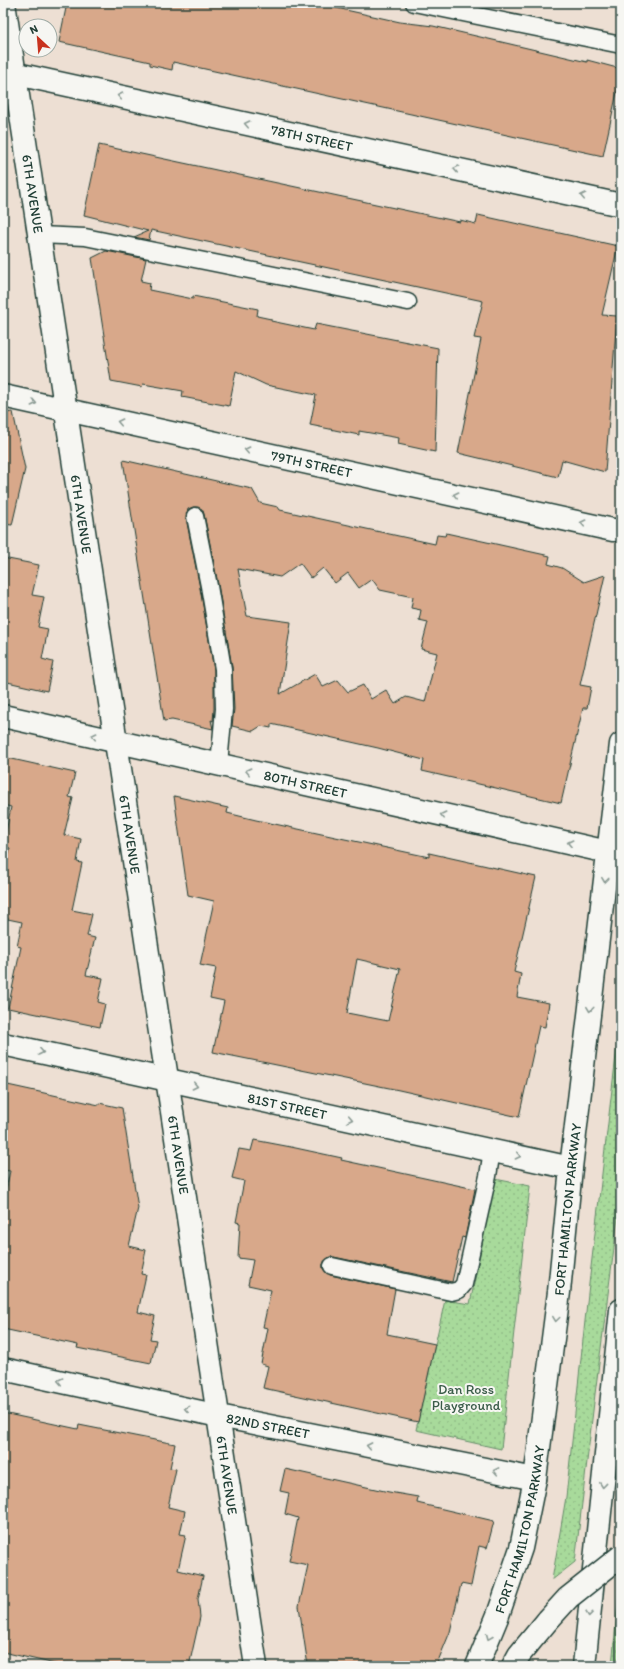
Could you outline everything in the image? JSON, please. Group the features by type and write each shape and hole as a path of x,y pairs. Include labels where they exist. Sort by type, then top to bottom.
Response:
{"main road":[{"name":"6TH AVENUE","path":"4,3 9,72 39,235 256,1666"},
{"name":"78TH STREET","path":"9,72 621,205"},
{"name":"79TH STREET","path":"3,396 606,528 621,530"},
{"name":"80TH STREET","path":"3,716 608,852"},
{"name":"FORT HAMILTON PARKWAY","path":"477,1666 498,1615 521,1548 535,1479 559,1292 571,1168 621,744"},
{"name":"81ST STREET","path":"3,1044 571,1168"},
{"path":"584,1666 621,1310"},
{"name":"82ND STREET","path":"3,1369 219,1416 535,1479"},
{"path":"608,1446 621,1382"},
{"path":"513,1666 519,1655 568,1598 621,1556"}],"lane":[{"path":"414,3 621,45"},
{"path":"39,235 85,237 408,302"},
{"path":"195,516 223,669 224,709 219,764"},
{"path":"332,1266 451,1292 459,1290 464,1284 488,1176 492,1150"}],"green space":[{"path":"621,1013 621,1194 575,1562 552,1580 566,1497"},
{"name":"Dan Ross Playground","path":"495,1179 530,1186 501,1449 416,1430 445,1300 470,1304"},
{"path":"621,1569 621,1666 612,1666"}],"building":[{"path":"67,3 314,3 400,22 433,26 587,62 587,60 621,69 621,74 603,156 173,62 172,70 150,65 150,62 59,42"},
{"path":"99,145 460,222 460,220 476,224 478,215 618,246 602,315 617,316 605,472 562,460 558,477 458,453 481,339 474,338 483,301 151,230 149,240 134,237 148,231 84,215"},
{"path":"106,251 146,259 141,281 150,283 149,290 193,299 193,296 258,309 257,316 271,319 271,321 314,330 316,324 438,348 435,452 398,444 399,438 359,431 359,435 310,425 316,395 266,385 236,371 229,406 182,397 183,391 143,384 142,387 111,381 92,258"},
{"path":"13,412 25,469 12,525 3,524 3,413"},
{"path":"123,460 252,489 260,503 278,507 280,510 435,544 437,535 445,536 446,533 550,556 548,564 562,568 584,582 605,575 580,685 591,687 587,708 583,708 561,803 422,771 424,760 378,748 271,724 271,728 261,726 253,731 232,726 234,709 232,667 204,514 202,509 198,507 188,509 186,518 214,670 214,709 213,721 211,720 213,729 172,720 164,721","holes":["300,563 311,578 323,568 335,583 348,573 359,588 372,579 380,590 413,597 411,608 421,610 419,620 428,622 421,649 437,653 425,702 406,697 395,704 386,690 371,699 363,685 348,692 338,680 323,687 315,674 280,694 291,622 247,616 238,569 280,577"]},
{"path":"3,558 39,565 32,595 44,597 38,627 48,629 42,659 53,662 47,691 3,681"},
{"path":"3,757 75,773 69,797 73,798 64,835 81,839 77,862 82,863 72,910 92,914 87,936 95,938 86,975 103,978 98,1002 105,1004 100,1027 8,1008 21,947 17,946 22,922 3,918 3,883 10,848 3,847 11,807 3,805"},
{"path":"174,796 228,808 227,813 256,820 429,857 429,853 536,877 514,972 521,974 517,997 549,1003 545,1027 539,1026 519,1117 399,1090 213,1052 224,1001 210,998 216,968 200,965 214,901 188,895","holes":["357,959 400,969 388,1021 347,1013"]},
{"path":"3,1084 99,1105 99,1103 122,1108 138,1208 129,1246 146,1250 141,1274 146,1275 138,1312 155,1316 150,1339 156,1340 151,1363 77,1348 78,1345 3,1329 3,1203 10,1171 3,1170"},
{"path":"254,1140 342,1158 341,1160 475,1189 465,1238 462,1237 452,1282 334,1257 329,1257 323,1264 323,1269 330,1275 395,1289 387,1334 435,1344 418,1422 263,1388 268,1366 261,1364 268,1328 263,1327 271,1290 248,1285 253,1260 238,1258 240,1223 236,1222 244,1181 232,1178 239,1149 251,1151"},
{"path":"3,1413 78,1429 79,1425 175,1444 170,1468 176,1469 168,1507 185,1511 180,1534 186,1535 178,1570 203,1576 198,1599 200,1617 189,1666 64,1666 3,1652"},
{"path":"285,1469 418,1497 417,1503 494,1521 487,1548 479,1546 471,1586 461,1584 450,1632 436,1666 308,1666 299,1606 308,1565 289,1561 298,1518 285,1514 289,1493 280,1491"}]}
